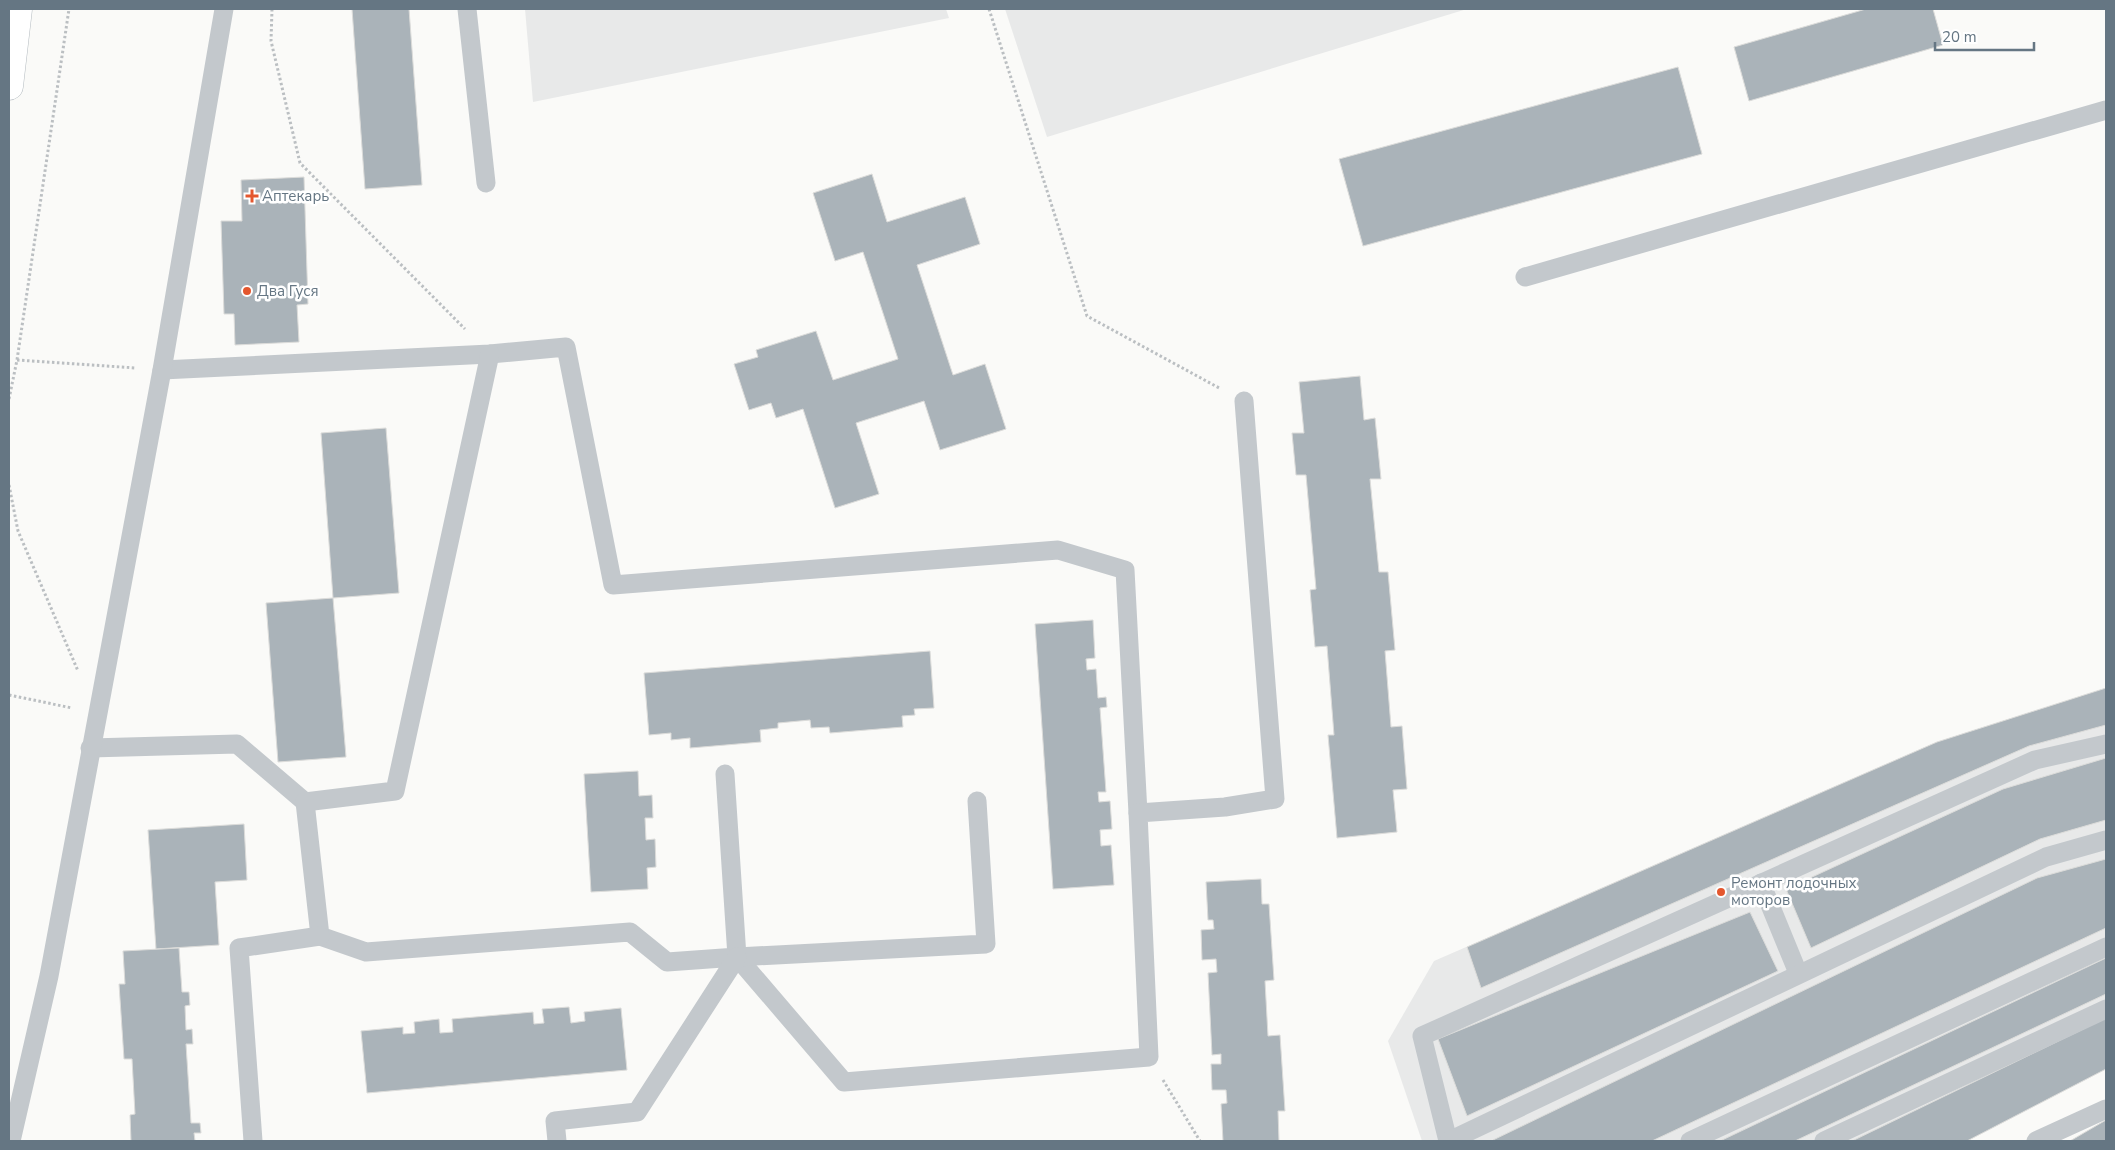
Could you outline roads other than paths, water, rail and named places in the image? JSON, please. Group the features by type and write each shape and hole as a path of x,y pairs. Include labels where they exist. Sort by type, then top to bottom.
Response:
{"main road":[{"path":"9,86 18,9"}],"lane":[{"path":"11,1141 49,976 162,370 224,9"},
{"path":"467,9 486,183"},
{"path":"1525,277 2106,110"},
{"path":"162,370 490,354 566,347 613,585 1058,550 1125,570 1149,1057 844,1082 737,958"},
{"path":"305,802 395,791 490,354"},
{"path":"1138,813 1226,807 1275,800 1244,402"},
{"path":"90,748 237,744 305,802 320,936"},
{"path":"2106,744 2035,760 1422,1036 1449,1141 1798,973 2046,857 2106,840"},
{"path":"557,1141 555,1121 637,1112 737,958 725,774"},
{"path":"253,1141 239,948 320,936 366,952 630,932 667,962 986,944 977,801"},
{"path":"1761,883 1798,973"},
{"path":"1690,1141 2106,948"},
{"path":"1824,1141 2106,1009"},
{"path":"2036,1141 2106,1109"}],"place":[{"name":"Аптекарь","path":"252,196"},
{"name":"Два Гуся","path":"247,291"},
{"name":"Ремонт лодочных моторов","path":"1721,892"}]}
